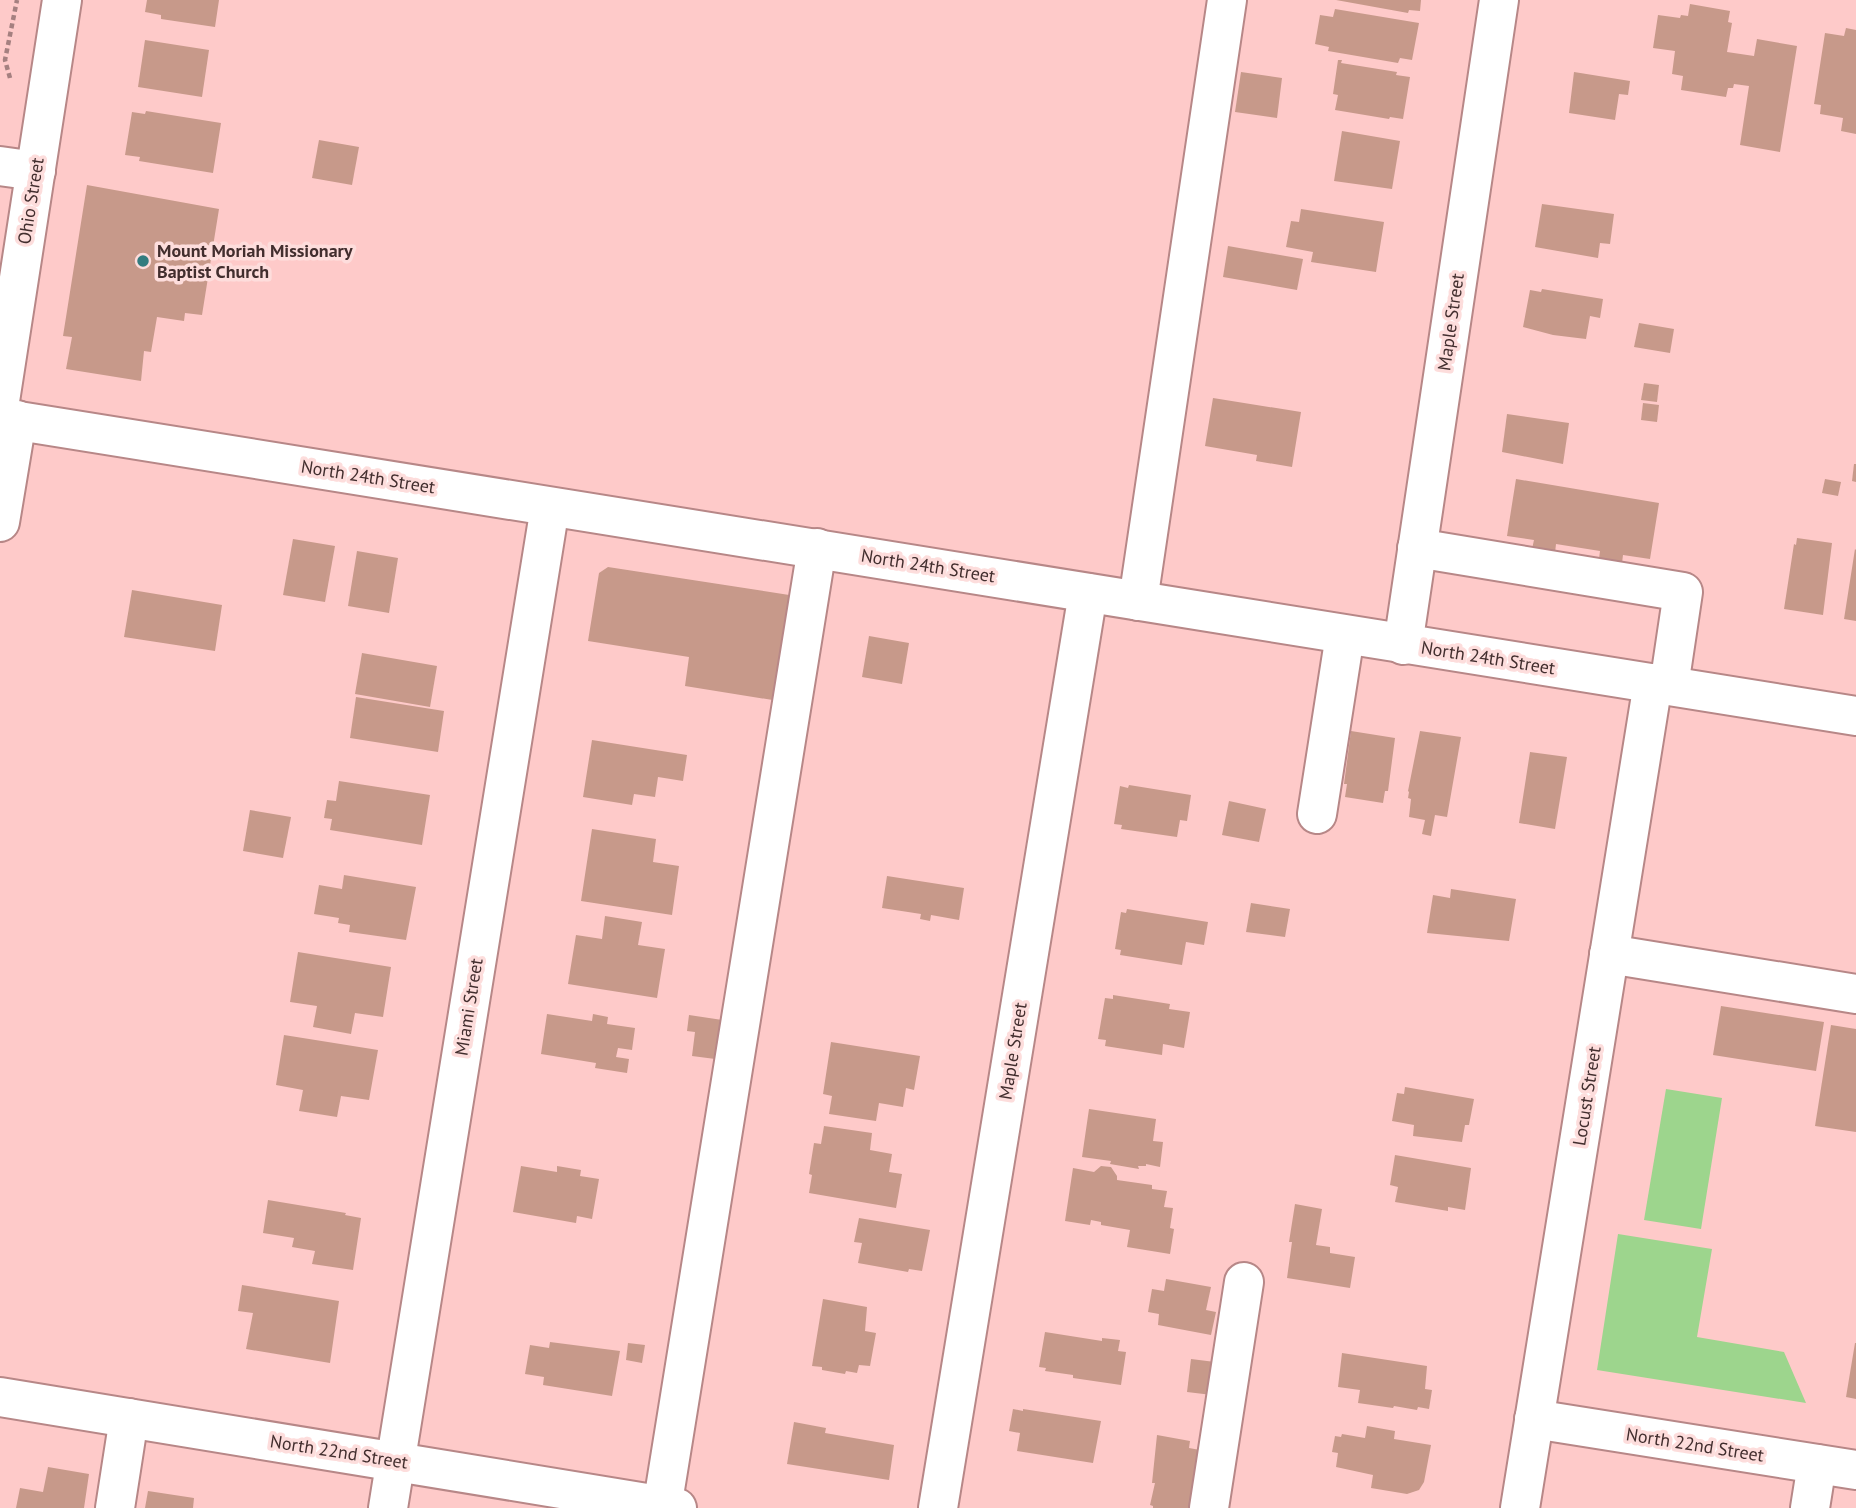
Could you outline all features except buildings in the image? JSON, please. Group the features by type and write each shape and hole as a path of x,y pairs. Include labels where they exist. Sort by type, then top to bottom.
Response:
{"street":[{"name":"Ohio Street","path":"0,522 18,168 62,0"},
{"path":"1138,601 1227,0"},
{"name":"Maple Street","path":"1403,645 1499,0"},
{"name":"North 24th Street","path":"6,413 550,506 1856,716"},
{"name":"Miami Street","path":"388,1508 550,506"},
{"path":"667,1507 817,548"},
{"name":"Locust Street","path":"1418,548 1683,592 1661,684 1609,954 1520,1508"},
{"name":"Maple Street","path":"938,1508 1088,593"},
{"path":"1317,814 1345,635"},
{"path":"1609,954 1856,994"},
{"path":"1209,1508 1244,1282"},
{"name":"North 22nd Street","path":"0,1397 667,1507"},
{"path":"114,1508 129,1418"},
{"name":"North 22nd Street","path":"1534,1419 1856,1471"},
{"path":"1810,1508 1817,1464"}],"green space":[{"path":"1666,1089 1722,1098 1701,1229 1644,1220"},
{"path":"1618,1234 1712,1249 1697,1337 1784,1352 1806,1403 1597,1370"}],"place":[{"name":"Mount Moriah Missionary Baptist Church","path":"143,261"}]}
